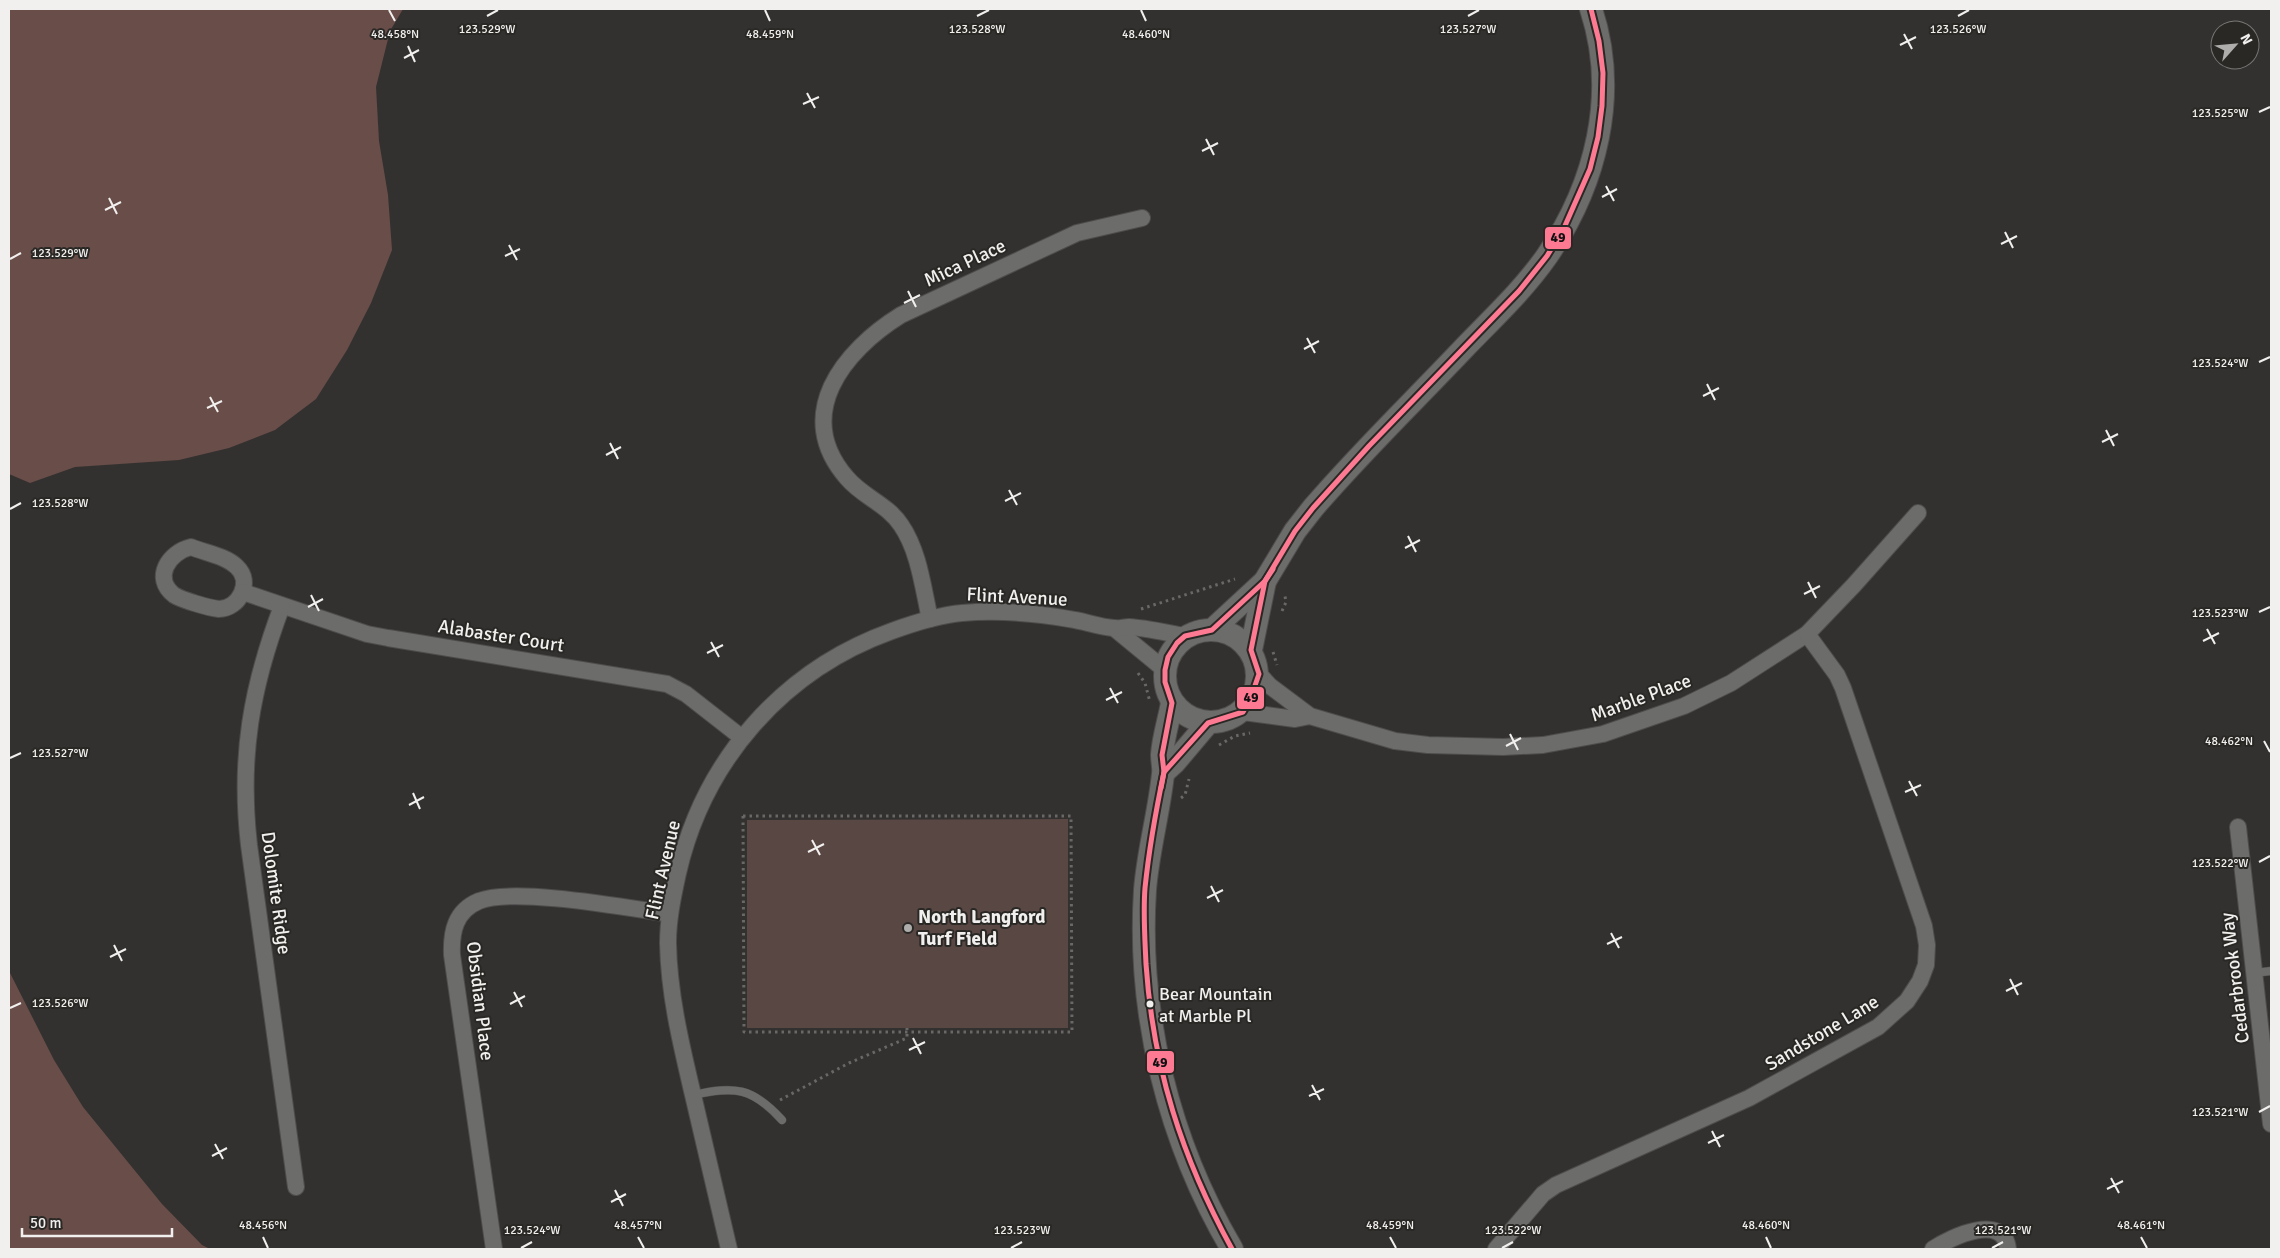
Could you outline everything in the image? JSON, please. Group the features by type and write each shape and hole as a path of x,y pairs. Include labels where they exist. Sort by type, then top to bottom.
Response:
{"street":[{"path":"1212,630 1266,581 1295,531 1313,508 1527,282 1547,256 1588,180 1600,137 1603,98 1601,60 1591,9"},
{"name":"Mica Place","path":"930,619 909,538 886,507 848,480 832,459 824,434 824,407 833,382 846,361 862,344 880,328 901,315 1077,233 1142,218"},
{"name":"Marble Place","path":"1259,674 1270,686 1310,716 1395,741 1428,746 1504,748 1575,740 1637,724 1684,706 1731,683 1807,634 1854,585 1918,513"},
{"path":"191,547 229,560 239,568 244,580 243,592 236,603 225,609 212,608 184,599 175,595 168,587 164,576 166,565 172,556 180,550 191,547"},
{"path":"1164,772 1175,762 1208,723 1243,712 1250,700 1259,674 1266,581"},
{"name":"Alabaster Court","path":"243,592 282,606 388,638 667,684 686,694 741,737"},
{"name":"Dolomite Ridge","path":"282,606 269,637 254,698 248,740 245,789 249,846 296,1187"},
{"name":"Flint Avenue","path":"729,1249 677,1027 671,989 668,942 670,914 683,854 693,822 706,793 741,737 776,700 823,663 850,647 876,636 930,619 960,613 1037,614 1114,628 1130,627 1185,636"},
{"name":"Flint Avenue","path":"1114,628 1165,670"},
{"path":"1232,1249 1207,1203 1185,1152 1165,1089 1152,1024 1145,945 1145,890 1153,826 1164,772 1162,755 1172,703 1165,682 1165,670 1171,650 1185,636 1212,630 1226,631 1261,648"},
{"name":"Sandstone Lane","path":"1496,1249 1543,1194 1556,1186 1749,1098 1878,1028 1907,1001 1920,981 1926,964 1927,945 1924,926 1843,688 1837,675 1807,634"},
{"path":"1172,703 1194,719 1208,723"},
{"name":"Marble Place","path":"1243,712 1295,719 1310,716"},
{"name":"Cedarbrook Way","path":"2238,827 2271,1124"},
{"name":"Obsidian Place","path":"494,1249 452,955 451,936 454,922 464,911 478,901 507,896 595,904 670,914"},
{"path":"1933,1249 1977,1229 1989,1228 2000,1234 2008,1249"}],"lane":[{"path":"2254,973 2271,971"},
{"path":"693,1094 724,1088 739,1089 754,1095 769,1105 782,1120"}],"path":[{"path":"1136,611 1240,578"},
{"path":"1280,615 1286,602"},
{"path":"1261,648 1281,671"},
{"path":"1135,669 1145,683 1151,710"},
{"path":"1213,749 1235,736 1257,732"},
{"path":"743,816 1066,818 1071,816 1072,1032 1066,1030 907,1030 749,1030 744,1032 745,821 743,816"},
{"path":"769,1105 849,1063 907,1038 907,1030"}],"shaded area":[{"path":"9,9 403,9 390,31 376,87 379,141 388,195 392,250 371,303 347,350 316,399 275,430 229,448 179,460 75,467 30,483 9,474"},
{"name":"North Langford Turf Field","path":"1068,819 1068,1028 747,1028 747,820"},
{"path":"9,971 54,1060 83,1107 162,1204 202,1245 210,1249 9,1249"}],"transit line":[{"name":"49","path":"1232,1249 1198,1181 1173,1111 1155,1040 1150,1002 1146,964 1144,897 1164,772 1162,755 1172,703 1165,682 1168,657 1177,643 1185,636 1212,630 1265,581 1295,531 1313,508 1369,446 1519,291 1547,256 1564,228 1590,169 1598,137 1602,106 1603,73 1599,41 1591,9"},
{"name":"49","path":"1161,788 1164,772 1208,723 1243,712 1250,700 1259,674 1251,650 1265,581 1273,569"}],"place":[{"name":"North Langford Turf Field","path":"908,928"},
{"name":"Bear Mountain at Marble Pl","path":"1150,1004"}]}
